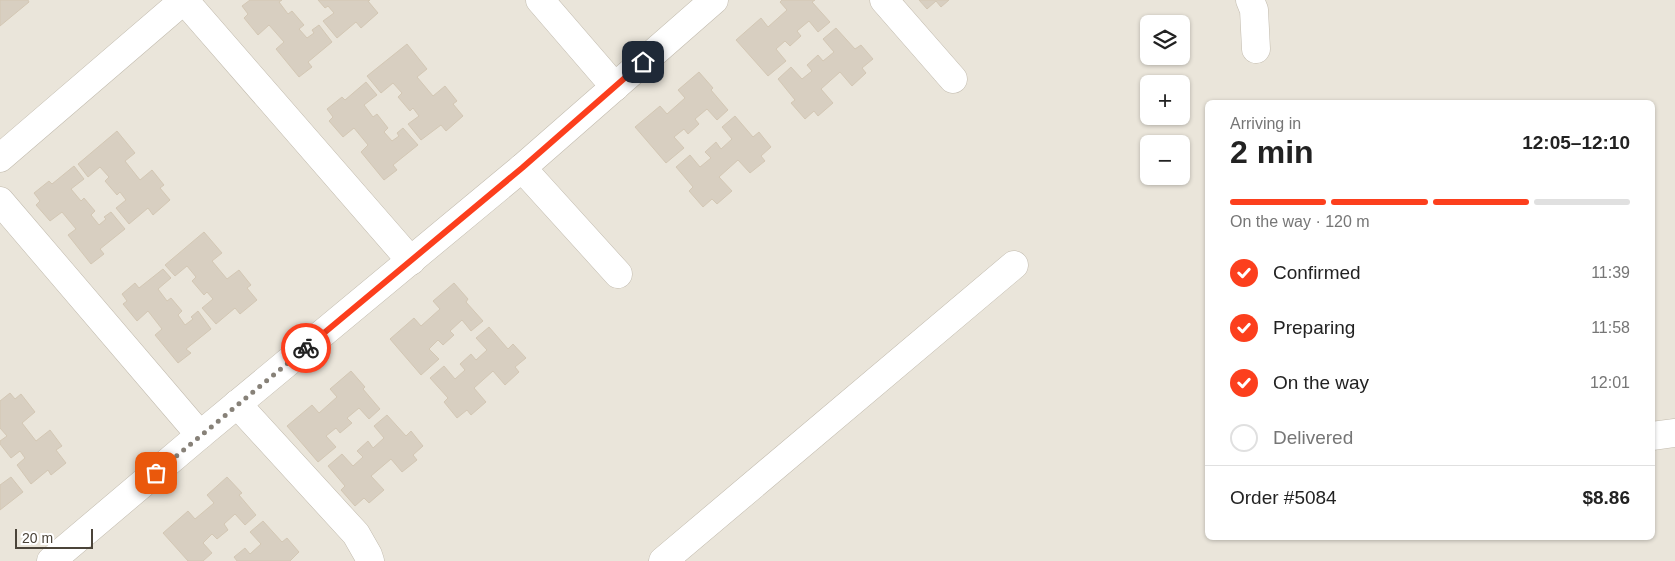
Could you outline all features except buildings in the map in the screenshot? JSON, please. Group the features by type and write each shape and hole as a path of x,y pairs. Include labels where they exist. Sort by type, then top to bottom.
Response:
{"street":[{"path":"0,158 184,0 411,261"},
{"path":"540,0 615,86"},
{"path":"51,561 522,168 714,0"},
{"path":"884,0 954,79"},
{"path":"1250,0 1254,10 1256,49"},
{"path":"522,168 618,274"},
{"path":"0,201 200,435"},
{"path":"663,561 1014,265"},
{"path":"238,404 356,534 370,561"},
{"path":"1655,436 1675,433"}],"shaded area":[{"path":"0,0 1675,0 1675,561 0,561"}],"way so far":[{"path":"156,473 306,348"}],"route":[{"path":"306,348 522,168 643,62"}]}
